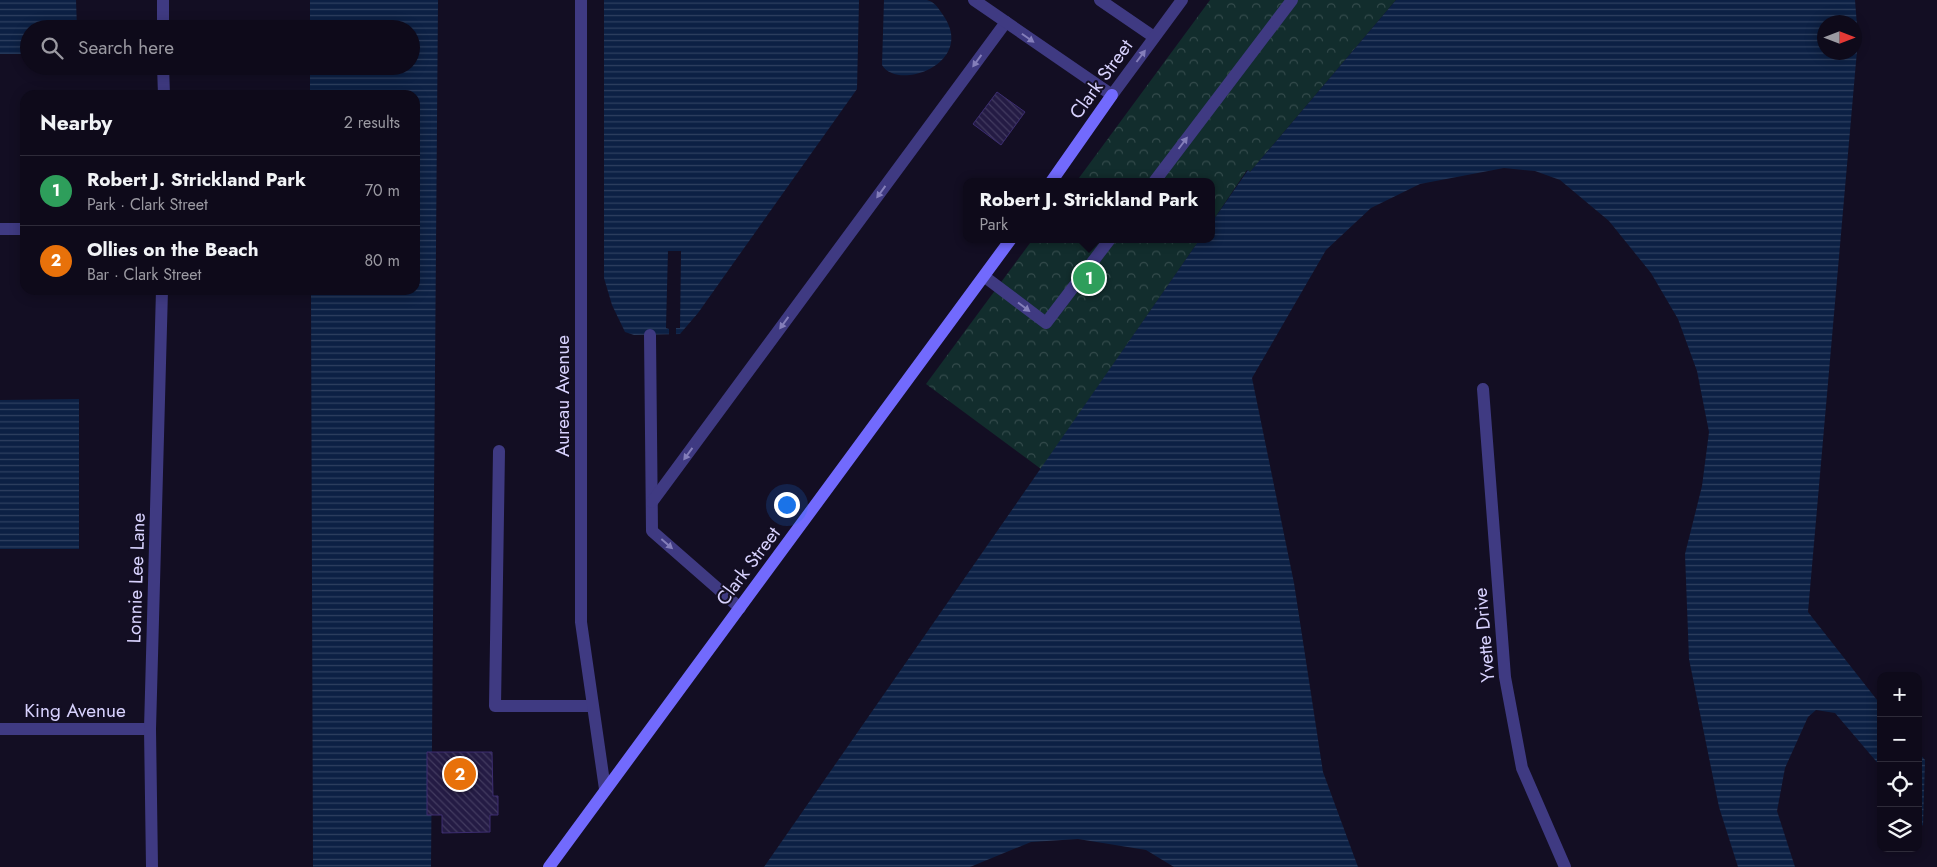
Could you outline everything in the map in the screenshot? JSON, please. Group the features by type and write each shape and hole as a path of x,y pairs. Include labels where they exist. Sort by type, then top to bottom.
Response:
{"street":[{"path":"163,0 163,20"},
{"name":"Aureau Avenue","path":"581,0 581,622 605,789"},
{"path":"974,0 1112,95"},
{"path":"1100,0 1154,37"},
{"name":"Clark Street","path":"1054,178 1182,0"},
{"path":"1157,178 1292,0"},
{"path":"652,502 1006,22"},
{"path":"164,75 164,90"},
{"path":"0,229 20,229"},
{"name":"Clark Street","path":"549,867 1008,243"},
{"path":"985,277 1046,323 1107,243"},
{"name":"Lonnie Lee Lane","path":"152,867 150,729 162,295"},
{"path":"650,335 652,531 740,608"},
{"name":"Yvette Drive","path":"1483,390 1505,677 1522,768 1564,867"},
{"path":"499,451 495,706 592,706"},
{"name":"King Avenue","path":"0,729 150,729"}],"green space":[{"path":"1210,0 1396,0 1250,172 1247,170 1215,218 1215,178 1079,178"},
{"path":"1030,243 1197,243 1041,469 926,384"}],"water":[{"path":"0,0 76,0 77,20 20,20 20,54 0,54"},
{"path":"310,0 438,0 431,867 313,867 311,295 420,295 420,90 310,90 310,75 420,75 420,20 310,20"},
{"path":"604,0 859,0 857,89 698,313 680,334 634,335 625,332 612,305 604,278"},
{"path":"884,0 927,0 936,6 943,15 951,32 950,47 943,59 931,68 917,74 903,75 891,73 882,65"},
{"path":"1396,0 1855,0 1856,15 1817,15 1817,60 1856,60 1808,612 1877,700 1877,762 1835,713 1816,710 1808,717 1785,768 1777,811 1795,867 1738,867 1719,807 1689,659 1685,554 1702,486 1709,432 1697,371 1678,319 1651,273 1609,221 1560,180 1535,171 1504,168 1420,184 1371,208 1326,250 1252,378 1294,583 1323,772 1358,867 1174,867 1146,850 1078,839 1031,842 970,867 764,867 1197,243 1215,243 1215,218 1248,170 1250,172"},
{"path":"79,399 79,549 0,549 0,400"},
{"path":"1922,757 1925,760 1923,826 1922,825"}],"pier":[{"path":"668,251 681,251 680,328 676,328 676,337 669,337 669,329 666,328"}],"building":[{"path":"997,92 1025,112 1001,145 973,124"},
{"path":"427,752 492,752 493,796 498,796 498,815 490,815 490,832 442,833 442,815 427,815"}],"place":[{"name":"Robert J. Strickland Park","path":"1089,278"},
{"name":"Ollies on the Beach","path":"460,774"}]}
